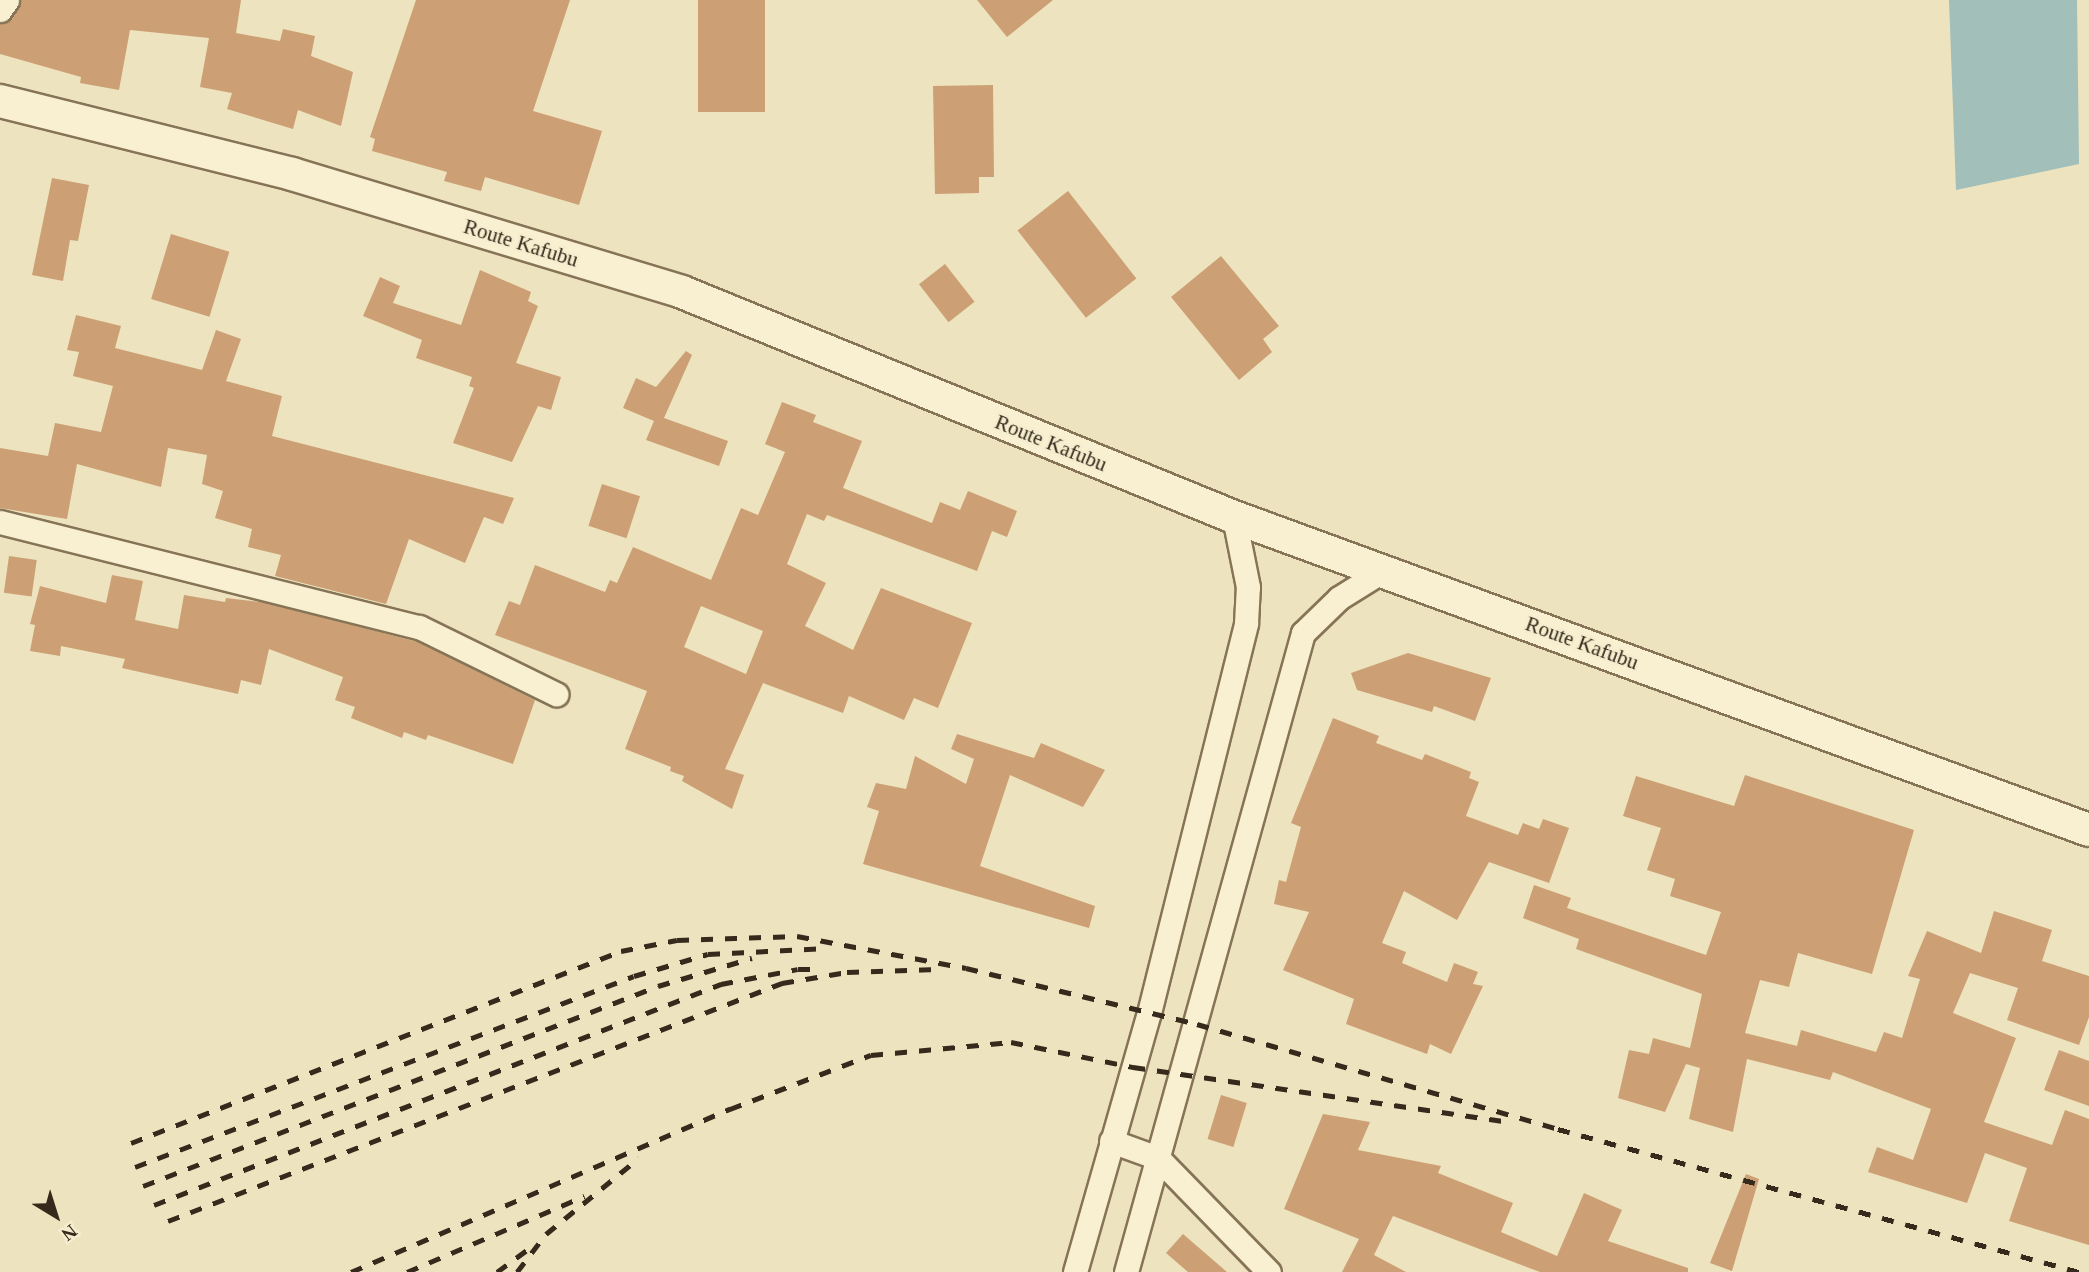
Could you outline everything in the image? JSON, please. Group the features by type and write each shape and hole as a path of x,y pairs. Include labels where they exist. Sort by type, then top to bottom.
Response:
{"main road":[{"name":"Route Kafubu","path":"0,101 292,174 682,292 1234,517 2089,830"}],"street":[{"path":"0,10 7,0"},
{"path":"1075,1272 1152,1000 1246,623 1248,587 1234,517"},
{"path":"0,522 419,627 556,694"},
{"path":"1126,1272 1303,633 1339,598 1384,570"},
{"path":"1111,1141 1158,1158 1269,1272"}],"water":[{"path":"1949,0 2077,0 2079,164 1956,190"}],"building":[{"path":"21,0 241,0 236,33 280,41 283,29 315,36 311,56 353,72 341,126 298,110 293,129 227,109 232,93 200,87 209,38 130,30 119,90 80,83 81,77 0,54 0,24 11,18"},
{"path":"416,0 570,0 533,111 602,131 579,205 485,177 481,191 444,181 447,172 372,151 375,139 370,137"},
{"path":"698,0 765,0 765,112 698,112"},
{"path":"977,0 1053,0 1007,37"},
{"path":"993,85 994,177 979,177 979,193 935,194 933,86"},
{"path":"52,178 89,185 78,241 70,240 63,281 32,275"},
{"path":"1068,191 1136,278 1086,318 1018,230"},
{"path":"171,234 229,252 209,317 151,299"},
{"path":"1221,256 1279,326 1263,339 1272,352 1239,380 1171,297"},
{"path":"945,264 975,302 949,322 919,284"},
{"path":"480,270 531,292 528,301 538,306 516,363 561,377 551,410 538,406 512,462 453,443 474,388 469,386 472,377 416,358 422,340 363,316 380,277 400,286 393,303 461,325"},
{"path":"76,315 121,326 115,348 202,370 216,330 241,339 226,381 282,396 272,436 514,498 503,524 484,517 465,563 409,539 386,604 275,576 281,555 248,547 252,529 215,518 223,491 202,484 207,455 168,448 161,487 77,464 67,519 0,508 0,448 48,456 55,423 101,432 113,386 73,376 79,352 67,350"},
{"path":"686,351 692,355 664,418 728,441 719,466 646,440 654,421 623,408 636,378 656,387"},
{"path":"782,402 816,415 813,422 862,441 843,488 932,523 940,502 960,510 968,491 1017,511 1007,537 992,531 977,571 827,515 824,521 807,514 787,564 826,583 805,626 853,650 881,588 972,623 938,708 914,698 904,720 849,696 843,713 763,683 725,769 744,775 732,809 682,781 684,776 670,771 671,767 625,749 647,691 495,635 509,601 520,605 535,565 605,592 610,580 617,583 633,547 711,580 741,508 758,515 785,452 765,444","holes":["701,606 763,631 746,674 684,647"]},
{"path":"602,484 640,496 626,538 588,526"},
{"path":"9,556 37,560 32,597 4,593"},
{"path":"112,575 143,581 135,620 178,629 184,595 225,602 226,598 268,603 418,642 535,700 513,764 428,735 426,740 404,732 402,738 351,718 355,707 335,700 343,677 269,649 261,685 241,680 238,694 122,668 125,659 61,646 60,656 30,651 35,625 30,624 40,586 106,603"},
{"path":"1408,653 1491,678 1475,721 1434,706 1432,712 1357,690 1351,673"},
{"path":"1333,718 1379,736 1376,743 1422,760 1425,754 1471,772 1469,778 1479,782 1466,816 1518,835 1523,823 1539,829 1543,819 1569,828 1549,883 1489,862 1457,920 1404,891 1382,943 1406,952 1402,963 1447,982 1454,963 1478,972 1473,984 1483,986 1451,1054 1430,1044 1427,1054 1346,1024 1354,999 1283,970 1309,912 1274,904 1279,880 1286,882 1301,827 1291,823"},
{"path":"957,734 1034,758 1041,743 1105,770 1083,807 1010,775 980,866 1095,906 1089,928 863,864 879,811 867,807 876,783 906,789 915,756 966,784 974,759 951,749"},
{"path":"1745,775 1914,830 1872,974 1798,953 1789,987 1760,980 1745,1033 1797,1046 1801,1030 1876,1052 1884,1032 1902,1038 1920,979 1908,976 1927,931 1981,953 1994,911 2052,930 2042,961 2089,976 2089,1017 2079,1045 2007,1020 2018,988 1970,973 1953,1013 2016,1038 1984,1122 2052,1145 2065,1110 2089,1119 2089,1245 2009,1221 2027,1168 1985,1153 1967,1203 1868,1172 1877,1147 1913,1160 1931,1109 1833,1072 1830,1080 1747,1059 1733,1132 1689,1119 1700,1068 1686,1064 1665,1112 1618,1098 1629,1050 1649,1054 1653,1038 1690,1048 1702,994 1576,949 1579,939 1523,918 1534,885 1571,898 1567,908 1706,955 1721,912 1670,896 1675,879 1647,870 1661,828 1623,816 1636,776 1734,806"},
{"path":"2059,1050 2089,1061 2089,1106 2044,1090"},
{"path":"1221,1095 1247,1103 1233,1147 1208,1139"},
{"path":"1323,1114 1370,1122 1358,1150 1441,1166 1438,1173 1513,1203 1501,1232 1557,1256 1584,1193 1622,1210 1608,1241 1688,1268 1688,1272 1540,1272 1393,1216 1374,1255 1406,1272 1342,1272 1359,1239 1284,1209"},
{"path":"1746,1174 1759,1179 1732,1271 1710,1263"},
{"path":"1183,1234 1227,1272 1188,1272 1166,1253"}],"railway":[{"path":"131,1143 621,951 677,940 797,936 966,968 1197,1024 1558,1129 2079,1272"},
{"path":"135,1167 634,976 708,954 828,948"},
{"path":"143,1186 658,986 752,958"},
{"path":"154,1205 721,984 798,969 822,969"},
{"path":"168,1221 782,983 847,972 938,969"},
{"path":"351,1272 730,1109 871,1055 1011,1042 1133,1067 1503,1121"},
{"path":"517,1272 546,1234 639,1158"},
{"path":"407,1272 584,1196"},
{"path":"497,1272 531,1247"}]}
